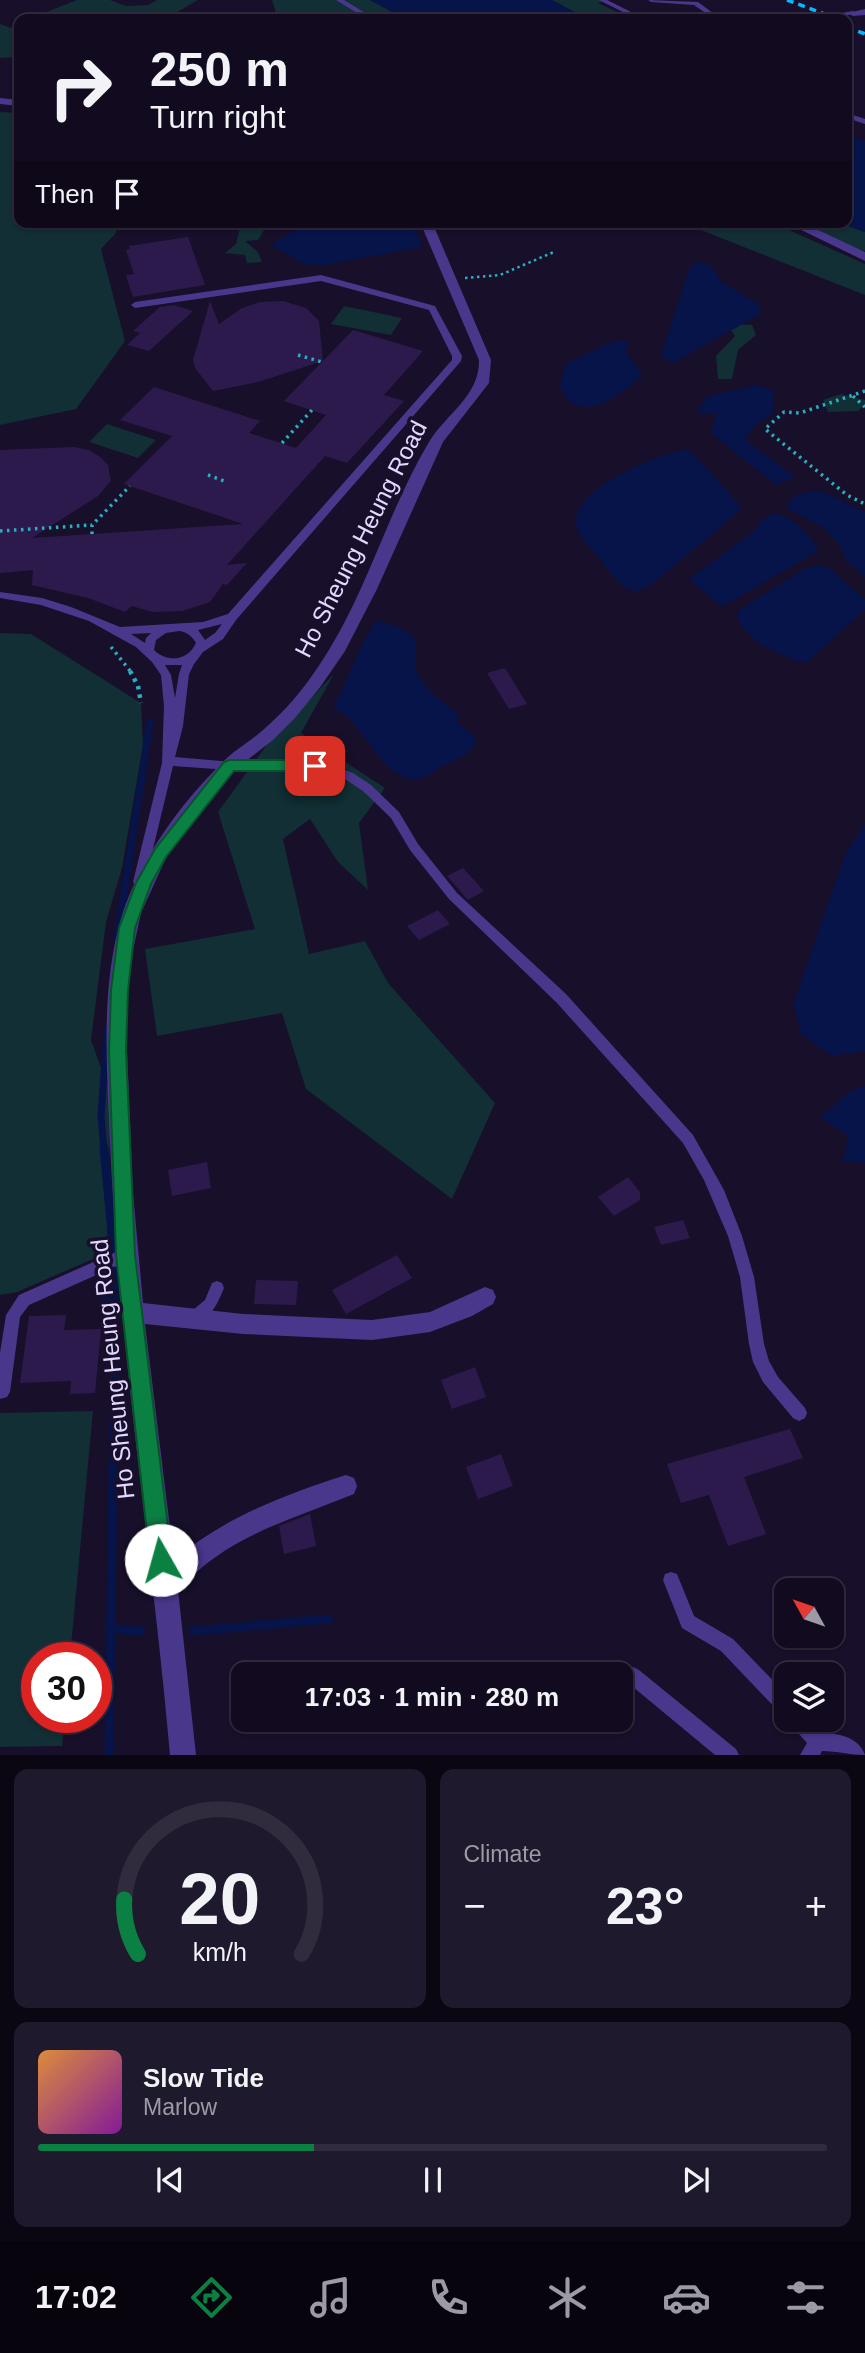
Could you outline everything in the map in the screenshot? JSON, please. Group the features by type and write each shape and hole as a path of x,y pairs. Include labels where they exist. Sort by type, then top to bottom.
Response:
{"street":[{"path":"853,13 865,12"},
{"name":"Ho Sheung Heung Road","path":"183,1755 125,1255 118,1030 122,955 133,906 160,853 230,766 271,732 304,698 343,643 438,439 487,374 485,360 428,228"},
{"path":"803,228 865,256"},
{"path":"131,1312 193,1319 372,1330 430,1322 464,1309 485,1297"},
{"path":"164,1588 175,1574 222,1538 289,1505 346,1486"}],"lane":[{"path":"339,0 363,14"},
{"path":"601,0 631,14"},
{"path":"651,0 696,3 712,14"},
{"path":"846,14 853,13"},
{"path":"0,594 28,597 53,604 117,630 153,656 172,663 185,661 219,636 232,617 456,361 457,356 432,308 321,278 135,305"},
{"path":"117,630 204,626 232,617"},
{"path":"133,906 177,726 184,674 198,651 199,637 194,632 175,627 151,638 149,649 167,676 167,761"},
{"path":"167,761 230,766 325,767 349,776 374,793 395,815 419,853 453,896 561,999 688,1139 698,1154 729,1221 751,1297 754,1339 765,1370 799,1413"},
{"path":"2,1392 13,1315 17,1307 24,1300 125,1255"},
{"path":"193,1319 210,1305 217,1289"},
{"path":"671,1580 688,1622 727,1645 774,1694"},
{"path":"633,1676 730,1755"},
{"path":"805,1732 814,1748 839,1742 856,1755"}],"path":[{"path":"449,279 500,275 554,252"},
{"path":"298,355 322,362"},
{"path":"865,391 800,413 784,412 765,429 846,495 865,505"},
{"path":"852,395 865,407"},
{"path":"282,443 313,410"},
{"path":"208,475 224,481"},
{"path":"0,531 92,525 130,486"},
{"path":"92,525 92,534"},
{"path":"117,630 106,639 135,676 140,687 141,703"}],"green space":[{"path":"77,0 110,0 126,6 148,5 157,0 198,0 174,14 42,14"},
{"path":"272,0 370,0 396,14 276,14"},
{"path":"552,0 610,0 598,3 621,14 578,14"},
{"path":"0,24 14,26 14,57 0,58"},
{"path":"0,112 14,113 14,228 118,228 101,249 125,341 76,409 0,425"},
{"path":"852,227 865,232 865,251 855,249 813,228"},
{"path":"240,228 268,228 258,240 245,241 258,252 262,262 247,263 245,255 225,253 236,244"},
{"path":"696,228 784,228 865,264 865,295"},
{"path":"344,306 402,318 391,335 331,324"},
{"path":"727,324 752,325 756,335 738,350 732,379 718,379 716,356 735,336"},
{"path":"841,394 865,400 865,404 858,411 828,412 823,400"},
{"path":"107,424 156,440 138,458 89,442"},
{"path":"0,633 31,634 141,703 143,745 122,868 106,922 91,1040 111,1095 107,1253 17,1292 0,1295"},
{"path":"334,674 301,733 385,788 359,823 368,890 338,862 310,819 283,839 309,954 365,941 388,983 495,1103 452,1199 306,1089 282,1013 157,1036 145,949 255,929 218,812 271,739"},
{"path":"93,1411 71,1642 21,1642 21,1733 63,1733 62,1746 0,1747 0,1413"}],"shaded area":[{"path":"370,0 552,0 578,14 396,14"},
{"path":"852,137 865,141 865,232 852,227"},
{"path":"299,228 415,228 423,247 323,265 304,264 271,245"},
{"path":"696,262 709,264 722,282 758,304 761,314 672,363 661,355 689,269"},
{"path":"622,340 628,342 628,356 642,375 623,392 599,404 587,407 576,405 567,399 560,386 565,365 608,343"},
{"path":"758,385 774,391 773,414 757,423 745,440 795,477 776,485 711,433 717,413 696,414 707,396"},
{"path":"685,450 691,451 738,503 740,511 651,585 639,591 629,590 581,536 576,522 580,509 589,496 620,474 656,458"},
{"path":"811,491 824,492 865,512 865,577 846,560 841,547 824,528 785,507 795,496"},
{"path":"773,513 786,517 800,527 812,539 818,551 723,606 689,579 754,531 763,519"},
{"path":"821,565 831,569 865,600 865,610 808,661 801,662 773,651 746,632 737,615 741,609 805,568"},
{"path":"377,620 401,628 412,635 416,646 415,665 420,679 435,696 459,715 457,722 475,737 476,742 465,754 423,778 409,779 396,773 355,725 333,708 364,641"},
{"path":"865,824 865,1051 832,1056 800,1033 794,1002 845,855"},
{"path":"865,1085 865,1163 843,1161 849,1137 820,1117 852,1090"}],"building":[{"path":"188,237 205,285 133,297 126,275 134,274 126,250 130,249 129,246"},
{"path":"210,301 219,324 242,308 260,302 283,301 306,308 319,321 323,361 258,382 213,391 195,368 193,360"},
{"path":"174,305 193,311 149,351 127,345 140,333 133,331 160,307"},
{"path":"353,330 423,351 384,395 404,401 347,463 325,456 227,565 247,563 227,585 223,584 210,602 182,611 153,612 132,606 125,612 88,598 32,585 33,570 0,573 0,450 74,447 89,450 108,465 111,481 98,496 32,538 243,524 124,484 172,436 120,420 154,387 260,421 249,433 296,448 326,415 284,401"},
{"path":"505,668 527,704 509,709 487,673"},
{"path":"463,868 484,891 468,900 447,876"},
{"path":"438,910 450,924 419,940 407,926"},
{"path":"207,1162 211,1188 172,1196 168,1170"},
{"path":"628,1177 640,1192 640,1200 614,1216 598,1197"},
{"path":"683,1220 690,1238 661,1245 654,1227"},
{"path":"397,1255 412,1278 346,1314 332,1290"},
{"path":"256,1280 298,1281 296,1305 254,1304"},
{"path":"66,1315 64,1330 101,1329 95,1393 70,1394 71,1381 20,1383 29,1316"},
{"path":"475,1367 486,1397 452,1409 441,1380"},
{"path":"790,1429 803,1458 744,1477 766,1534 728,1546 709,1495 681,1503 667,1464"},
{"path":"501,1454 513,1486 478,1499 466,1467"},
{"path":"310,1514 316,1546 284,1554 279,1526"}],"waterway":[{"path":"117,939 150,722"},
{"path":"104,1150 101,1116 107,1031"},
{"path":"104,1148 112,1232 115,1316"},
{"path":"98,1284 115,1316"},
{"path":"111,1629 115,1316"},
{"path":"193,1631 329,1619"},
{"path":"109,1755 111,1629"},
{"path":"111,1629 141,1631"}],"railway":[{"path":"787,0 825,14"},
{"path":"852,29 865,34"}],"route":[{"path":"161,1560 125,1255 118,1030 122,955 127,928 133,906 160,853 182,822 230,766 315,766"}]}
